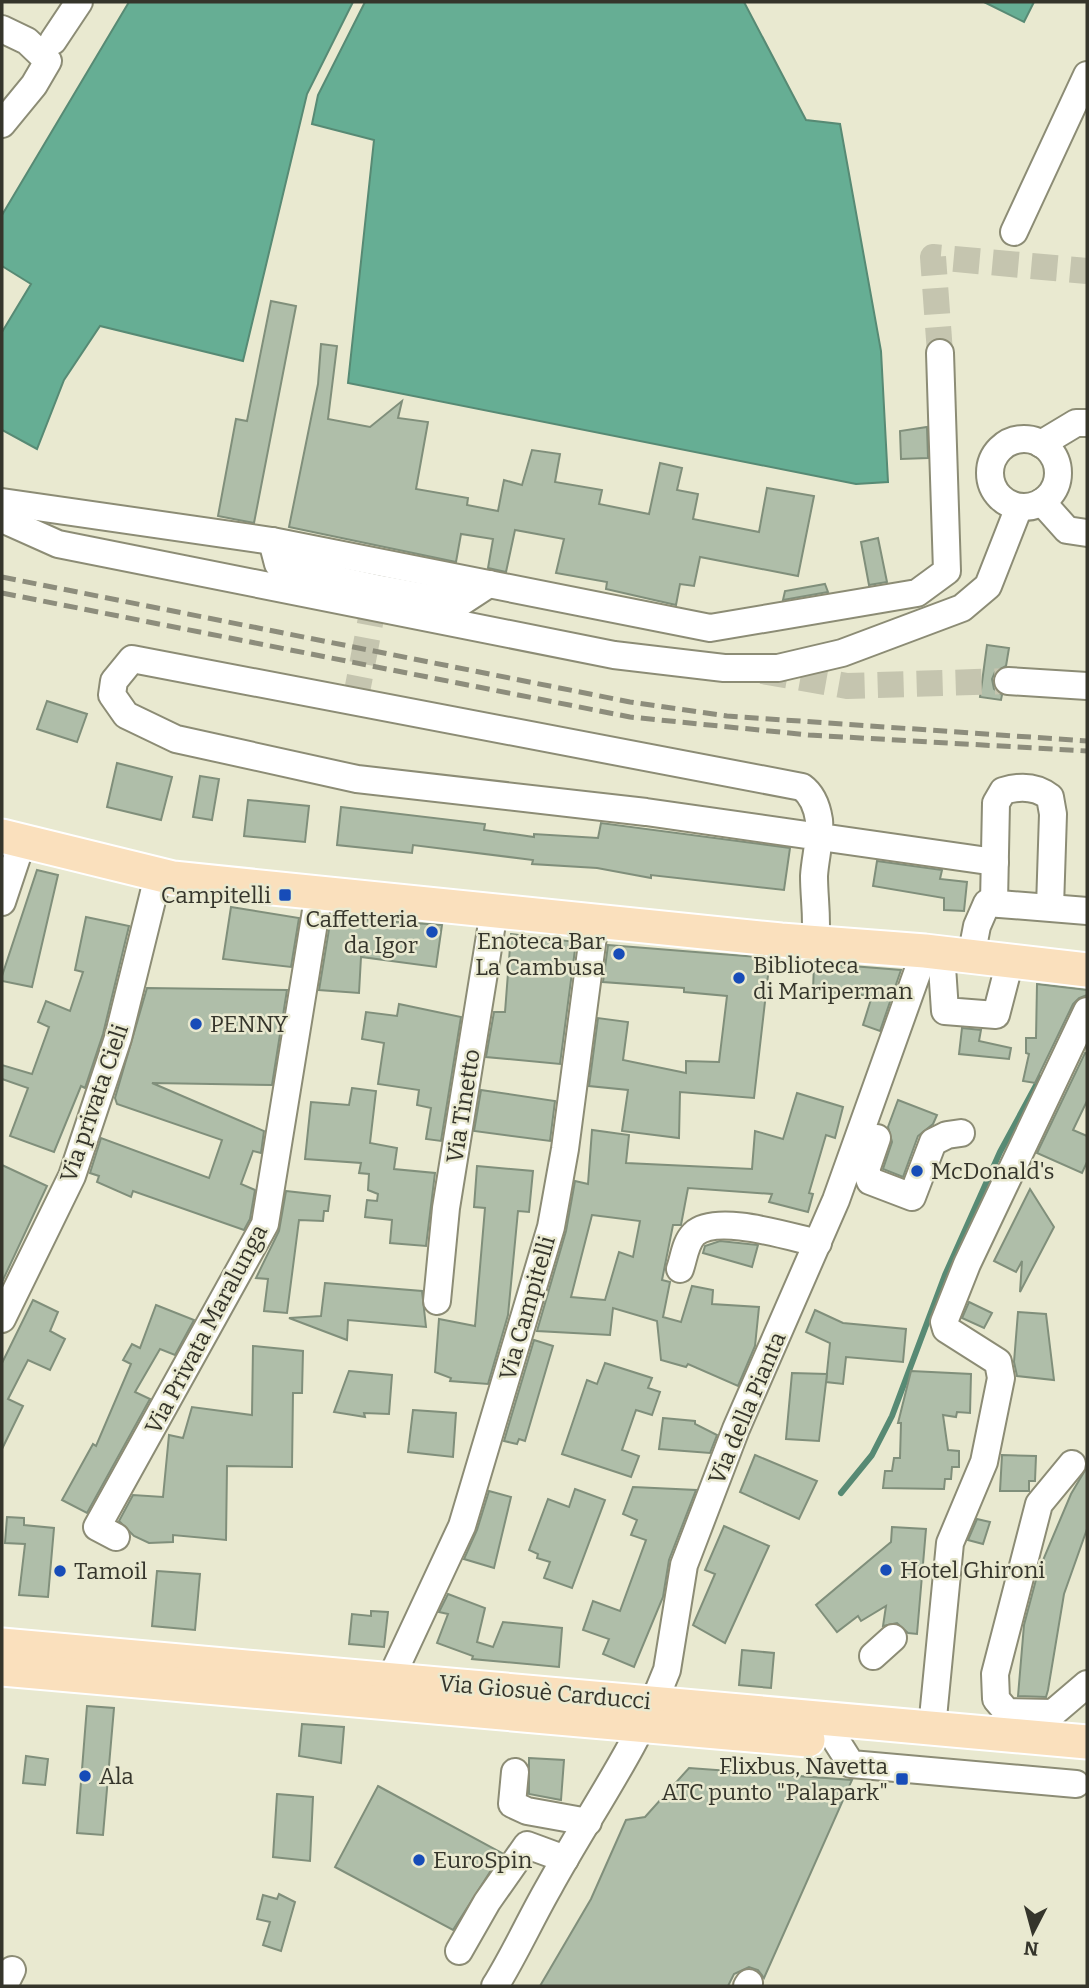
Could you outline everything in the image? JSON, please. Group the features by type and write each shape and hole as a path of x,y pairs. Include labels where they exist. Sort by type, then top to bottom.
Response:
{"main road":[{"path":"12,839 158,876 494,911 946,953 1087,970"},
{"name":"Via Giosuè Carducci","path":"2,1645 391,1678 1082,1774"},
{"name":"Via Giosuè Carducci","path":"2,1669 648,1713 932,1728 1087,1742"}],"street":[{"path":"54,41 79,2"},
{"path":"2,30 27,41 48,61 34,85 2,124"},
{"path":"1014,232 1087,75"},
{"path":"2,502 272,541 710,628 917,593 947,571 940,353"},
{"path":"1041,444 1076,423 1087,423"},
{"path":"2,519 58,544 519,637 614,654 724,668 778,668 842,653 961,608 988,586 1030,504 1056,485 1058,473 1050,452 1041,444 1021,439 1010,442 1001,448 991,466 990,477 999,496 1030,504 1067,530 1087,533"},
{"path":"815,942 818,912 814,878 817,836 819,823 810,792 802,787 132,660 114,681 112,695 126,715 189,742 358,779 523,796 817,836 995,862"},
{"path":"1008,681 1087,686"},
{"path":"994,902 996,803 1003,791 1016,787 1041,790 1050,797 1050,907"},
{"path":"2,898 12,839"},
{"name":"Via privata Cieli","path":"2,1319 72,1176 118,1038 158,876"},
{"name":"Via Privata Maralunga","path":"116,1537 97,1527 265,1224 319,892"},
{"path":"1010,961 996,1015 944,1011 946,953 983,907 994,902 1087,911"},
{"name":"Via Tinetto","path":"437,1301 446,1208 494,911"},
{"name":"Via Campitelli","path":"391,1678 463,1526 551,1227 565,1149 595,920"},
{"name":"Via della Pianta","path":"503,1980 565,1859 648,1713 667,1670 684,1565 732,1441 946,953"},
{"path":"932,1728 950,1543 984,1462 1001,1378 998,1362 946,1329 944,1322 967,1264 1087,1012"},
{"path":"904,1063 866,1170 870,1181 912,1197 933,1142 947,1135 961,1133"},
{"path":"680,1269 688,1241 702,1228 712,1225 818,1243"},
{"path":"1072,1464 1039,1504 995,1674 996,1699 1007,1712 1053,1713 1069,1703 1087,1684"},
{"path":"873,1656 893,1638"},
{"path":"515,1772 512,1804 538,1814 588,1822"},
{"path":"459,1951 487,1902 527,1845 565,1859"}],"shaded area":[{"path":"129,2 353,2 307,94 243,361 100,326 64,380 37,449 2,430 2,332 31,284 2,266 2,215"},
{"path":"365,2 744,2 806,120 840,124 881,351 888,482 856,484 348,383 374,140 312,124 318,95"},
{"path":"984,2 1034,2 1024,22"}],"building":[{"path":"271,301 296,306 254,523 218,516 236,419 247,421"},
{"path":"321,344 337,346 328,419 370,427 402,401 398,418 428,422 416,489 468,498 467,505 498,511 504,480 522,485 532,450 560,454 555,482 602,490 599,504 649,514 660,463 682,468 677,490 698,494 693,519 759,532 767,488 814,496 798,576 700,557 694,586 680,584 676,605 606,589 607,582 556,573 564,539 515,530 506,572 488,568 493,539 461,534 456,562 289,527 318,384"},
{"path":"927,427 928,458 901,459 900,431"},
{"path":"878,538 887,582 869,585 861,542"},
{"path":"825,584 828,592 783,600 785,591"},
{"path":"987,645 1009,648 1006,666 995,672 992,679 994,689 1002,695 1001,700 980,697"},
{"path":"47,701 87,714 77,742 37,729"},
{"path":"117,763 172,777 161,820 107,807"},
{"path":"200,776 219,779 212,820 193,817"},
{"path":"248,800 309,806 305,842 244,836"},
{"path":"341,807 485,824 484,830 534,837 534,834 598,838 601,823 790,848 784,890 651,875 651,878 597,868 532,864 533,860 413,845 412,853 337,845"},
{"path":"877,861 942,870 940,879 967,882 964,911 944,910 944,898 873,886"},
{"path":"37,870 58,875 32,987 2,981 2,976"},
{"path":"231,907 299,918 291,967 223,959"},
{"path":"86,917 129,926 103,1034 85,1088 81,1086 54,1152 10,1136 28,1088 2,1079 2,1065 32,1074 49,1027 38,1022 46,1001 70,1011 83,972 75,970"},
{"path":"331,917 442,925 436,967 361,957 359,993 319,990"},
{"path":"511,934 576,942 560,1064 486,1057 494,1012 505,1012"},
{"path":"608,945 770,958 754,1098 680,1092 679,1138 622,1131 628,1090 589,1086 598,1018 628,1022 623,1060 686,1073 686,1061 719,1062 727,996 684,992 684,988 603,982"},
{"path":"814,963 901,970 880,1031 863,1025 872,996 813,991"},
{"path":"1037,984 1087,990 1087,995 1073,1004 1035,1083 1023,1081 1029,1054 1026,1053 1026,1038 1036,1038"},
{"path":"147,988 287,990 272,1085 152,1083 264,1131 261,1153 253,1151 241,1184 255,1190 250,1219 244,1230 133,1191 131,1197 97,1182 99,1176 90,1173 101,1138 209,1178 222,1140 117,1104 115,1098"},
{"path":"399,1004 461,1017 441,1141 426,1139 431,1108 417,1105 419,1090 378,1084 384,1043 362,1039 366,1012 397,1016"},
{"path":"962,1028 981,1030 979,1041 1011,1048 1009,1059 959,1054"},
{"path":"1085,1053 1087,1101 1073,1130 1087,1136 1087,1162 1082,1173 1037,1153"},
{"path":"352,1088 376,1091 370,1143 397,1148 394,1169 435,1173 426,1246 390,1243 392,1220 365,1217 367,1200 377,1201 378,1194 368,1190 369,1174 359,1173 361,1163 305,1159 311,1102 349,1105"},
{"path":"481,1090 555,1101 550,1141 474,1131"},
{"path":"797,1093 843,1107 835,1138 826,1135 809,1193 813,1194 808,1212 769,1202 772,1194 688,1188 681,1225 673,1225 662,1280 670,1282 663,1317 681,1322 692,1286 713,1290 712,1304 759,1307 755,1346 738,1386 688,1364 686,1367 661,1360 657,1321 613,1308 610,1335 537,1331 566,1231 575,1181 588,1184 592,1130 629,1135 626,1163 752,1169 755,1131 783,1139","holes":["592,1215 640,1221 633,1257 619,1252 605,1300 571,1297"]},
{"path":"898,1100 937,1115 933,1124 918,1136 903,1177 883,1169 892,1142 888,1127"},
{"path":"2,1165 47,1186 2,1282"},
{"path":"477,1166 533,1171 529,1212 518,1211 508,1315 488,1384 450,1381 451,1378 435,1372 439,1319 475,1326 485,1208 474,1207"},
{"path":"1030,1189 1054,1227 1020,1292 1022,1261 1016,1272 994,1261"},
{"path":"286,1191 330,1196 328,1211 324,1211 323,1221 299,1220 287,1313 264,1311 268,1279 256,1278 279,1231"},
{"path":"720,1241 758,1245 752,1267 703,1253 705,1246"},
{"path":"325,1283 422,1291 426,1327 348,1320 347,1340 289,1318 321,1316"},
{"path":"33,1300 58,1312 50,1331 65,1339 50,1370 28,1360 8,1399 23,1406 2,1449 2,1363"},
{"path":"969,1302 992,1313 984,1328 962,1318"},
{"path":"156,1305 194,1320 175,1355 160,1349 135,1392 150,1399 87,1513 62,1500 93,1444 96,1446 131,1364 123,1360 132,1344 140,1348"},
{"path":"815,1310 843,1323 906,1329 903,1362 846,1357 843,1384 826,1382 830,1343 806,1332"},
{"path":"1018,1312 1046,1314 1054,1380 1017,1376 1014,1362"},
{"path":"534,1340 553,1346 525,1441 519,1439 517,1444 504,1441"},
{"path":"253,1346 303,1351 302,1393 293,1393 292,1467 227,1466 226,1540 173,1535 173,1542 149,1543 134,1536 119,1521 133,1495 163,1497 169,1435 183,1438 192,1407 252,1415"},
{"path":"605,1363 652,1378 648,1388 660,1392 652,1415 636,1410 622,1450 639,1456 631,1477 562,1454 587,1380 597,1384"},
{"path":"349,1371 392,1375 389,1414 364,1413 365,1417 334,1412"},
{"path":"911,1371 971,1374 970,1413 957,1412 956,1417 943,1415 948,1450 959,1451 959,1467 952,1467 951,1479 945,1479 944,1489 883,1488 885,1471 892,1471 894,1458 900,1458 901,1423 898,1423"},
{"path":"792,1373 827,1374 819,1441 786,1439"},
{"path":"413,1410 456,1413 453,1457 408,1452"},
{"path":"663,1418 695,1421 695,1424 717,1435 710,1453 659,1449"},
{"path":"755,1455 817,1481 799,1519 740,1492"},
{"path":"1002,1455 1036,1456 1035,1481 1029,1481 1029,1491 1000,1491"},
{"path":"1087,1467 1087,1529 1064,1594 1046,1697 1018,1696 1024,1625 1038,1572 1071,1494"},
{"path":"633,1487 696,1490 669,1560 663,1597 634,1667 603,1654 609,1639 583,1630 593,1601 620,1611 646,1540 631,1535 637,1520 623,1514"},
{"path":"575,1489 605,1500 572,1588 544,1578 550,1562 537,1558 538,1554 529,1550 548,1499 569,1507"},
{"path":"489,1491 511,1497 494,1568 464,1559 477,1530"},
{"path":"7,1517 24,1518 24,1525 54,1528 48,1597 19,1595 25,1544 5,1543"},
{"path":"977,1519 990,1522 983,1544 968,1540"},
{"path":"724,1526 769,1546 725,1643 693,1625 715,1574 705,1570"},
{"path":"892,1527 926,1529 917,1634 908,1633 897,1623 883,1626 886,1606 861,1621 858,1616 837,1632 816,1605 891,1542"},
{"path":"157,1571 200,1574 195,1630 152,1626"},
{"path":"448,1594 485,1608 477,1642 493,1647 503,1622 562,1628 559,1667 472,1659 473,1656 437,1643 448,1614 439,1612"},
{"path":"371,1611 388,1612 384,1647 349,1644 352,1614 371,1616"},
{"path":"742,1650 774,1653 771,1688 739,1685"},
{"path":"87,1706 114,1708 103,1835 77,1833"},
{"path":"302,1724 344,1727 341,1763 299,1756"},
{"path":"26,1756 48,1759 45,1785 23,1783"},
{"path":"529,1758 564,1760 561,1800 529,1794"},
{"path":"689,1768 852,1780 764,1978 758,1970 749,1967 734,1974 728,1986 540,1986 591,1899 626,1820 645,1817"},
{"name":"EuroSpin","path":"378,1786 502,1853 453,1930 335,1867"},
{"path":"277,1794 313,1797 310,1861 273,1857"},
{"path":"279,1894 295,1902 281,1951 263,1945 270,1922 257,1919 263,1895 277,1899"}],"waterway":[{"path":"841,1493 872,1455 892,1416 945,1275 1000,1152 1040,1078"}],"tunnel":[{"path":"940,353 933,257 1087,271"},
{"path":"355,702 377,587"},
{"path":"762,671 847,686 1008,681"}],"railway":[{"path":"2,577 630,702 727,716 1087,741"},
{"path":"2,593 630,717 809,735 1087,751"}],"place":[{"name":"Campitelli","path":"285,895"},
{"name":"Caffetteria da Igor","path":"432,932"},
{"name":"Enoteca Bar La Cambusa","path":"619,954"},
{"name":"Biblioteca di Mariperman","path":"739,978"},
{"name":"PENNY","path":"196,1024"},
{"name":"McDonald's","path":"917,1171"},
{"name":"Hotel Ghironi","path":"886,1570"},
{"name":"Tamoil","path":"60,1571"},
{"name":"Ala","path":"85,1776"},
{"name":"Flixbus, Navetta ATC punto \"Palapark\"","path":"902,1779"},
{"name":"EuroSpin","path":"419,1860"}]}
